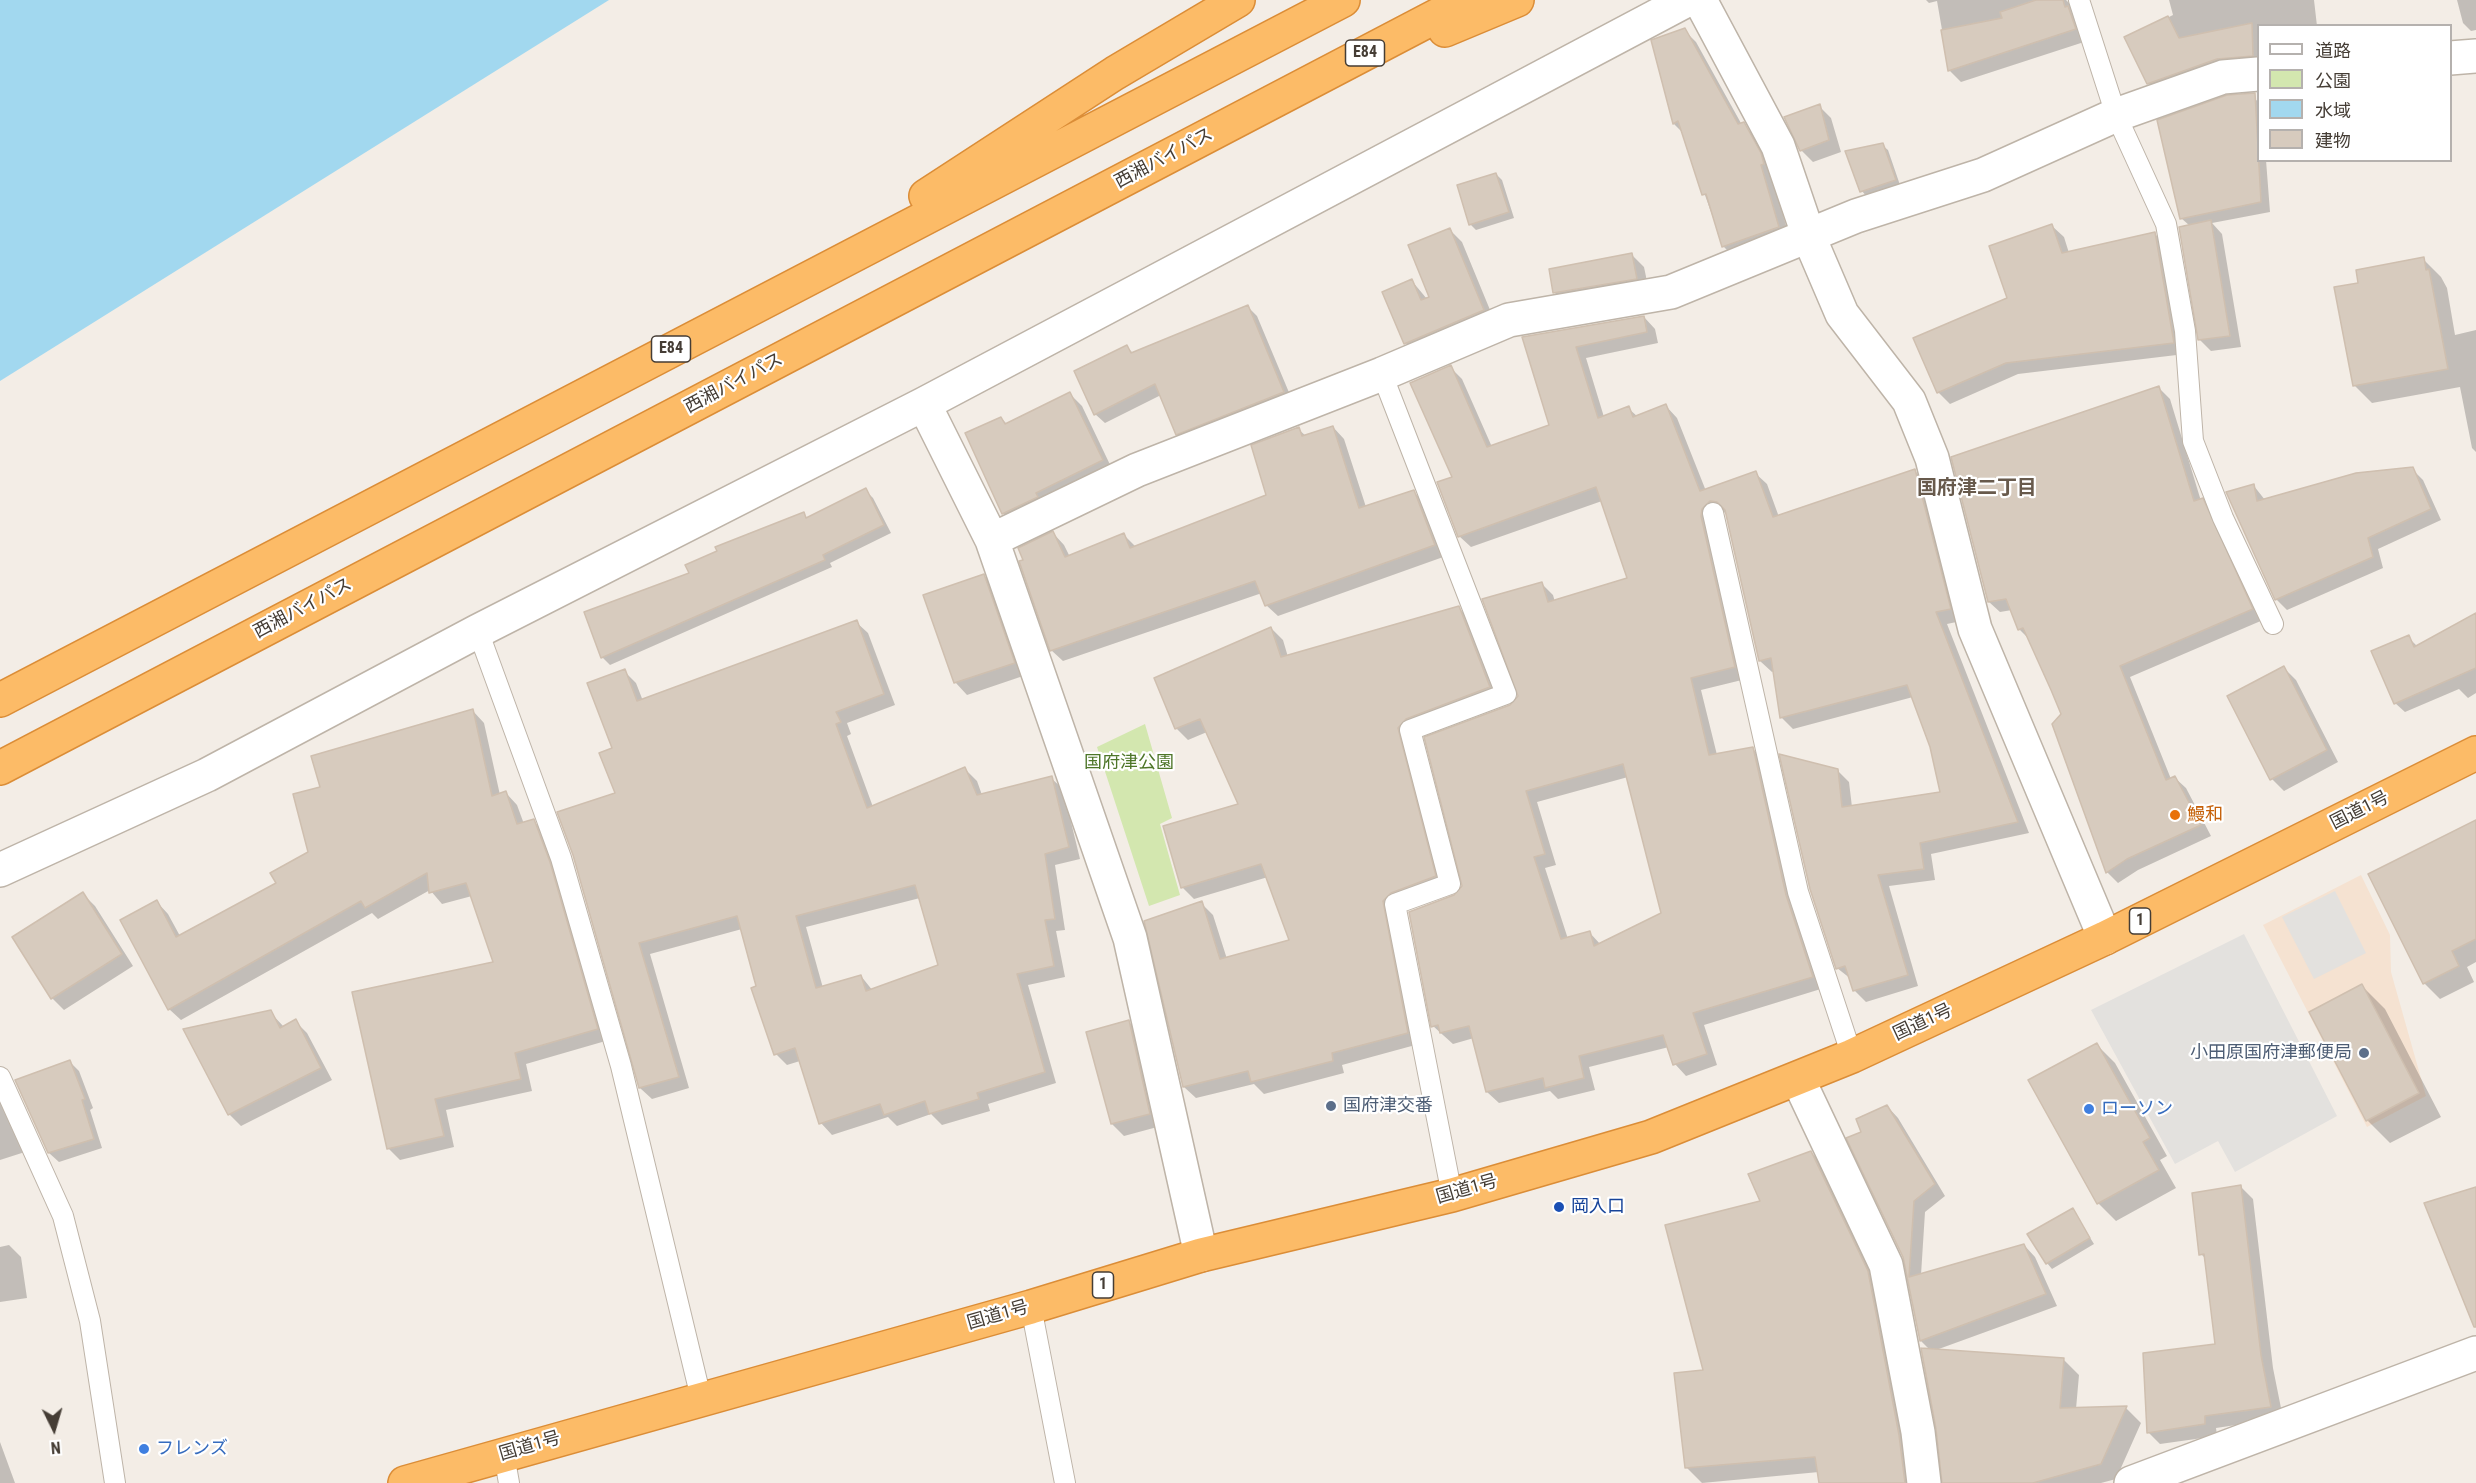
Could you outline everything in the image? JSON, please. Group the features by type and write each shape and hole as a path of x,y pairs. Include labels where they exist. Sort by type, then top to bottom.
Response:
{"highway":[{"path":"781,291 1115,73 1238,0"},
{"name":"E84","path":"0,700 1343,0"},
{"name":"西湘バイパス","path":"0,768 1467,0"},
{"path":"1264,107 1517,0"},
{"name":"国道1号","path":"405,1483 507,1469 701,1398 1030,1307 1201,1256 1452,1195 1652,1137 1851,1056 2105,938 2476,753"}],"street":[{"path":"0,870 207,775 478,631 924,404 1687,0"},
{"path":"1700,0 1778,146 1809,237 1842,314 1909,401 1932,458 1975,629 2105,938"},
{"path":"2452,58 2476,56"},
{"path":"992,540 1137,470 1382,374 1509,320 1671,292 1856,216 1983,175 2116,115 2223,77 2257,74"},
{"path":"924,404 992,540 1130,938 1201,1256"},
{"path":"1798,1079 1886,1265 1918,1432 1924,1483"},
{"path":"2132,1483 2476,1353"}],"lane":[{"path":"2079,0 2116,115 2166,224 2185,331 2193,441 2223,518 2273,624"},
{"path":"1382,374 1506,694 1410,730 1450,884 1395,904 1452,1195"},
{"path":"1713,513 1798,892 1851,1056"},
{"path":"478,631 564,869 621,1066 701,1398"},
{"path":"0,1077 63,1216 90,1321 115,1483"},
{"path":"1030,1307 1065,1483"}],"shaded area":[{"path":"2361,875 2390,935 2391,972 2426,1096 2367,1127 2263,925"},
{"path":"2335,891 2366,953 2314,979 2282,917"},
{"path":"2244,934 2337,1116 2235,1172 2218,1141 2175,1164 2091,1010"}],"green space":[{"name":"国府津公園","path":"1145,724 1172,818 1160,824 1180,895 1149,906 1097,747"}],"water":[{"path":"0,0 609,0 0,381"}],"building":[{"path":"2036,0 2063,0 2065,7 2068,6 2076,29 1948,71 1941,30 2002,18 2000,12"},
{"path":"2168,16 2179,38 2252,23 2253,56 2217,59 2147,84 2124,37"},
{"path":"1685,28 1738,124 1744,122 1761,153 1764,164 1761,165 1779,227 1722,247 1706,194 1702,195 1678,121 1673,124 1651,40"},
{"path":"2255,93 2261,202 2180,219 2157,120 2227,95"},
{"path":"1820,104 1829,140 1800,151 1784,117"},
{"path":"1883,143 1896,180 1860,192 1845,151"},
{"path":"1496,173 1509,212 1469,225 1457,185"},
{"path":"2211,220 2230,336 2198,340 2179,227"},
{"path":"2052,224 2062,253 2155,232 2174,343 2006,363 1937,393 1913,338 2007,298 1989,246"},
{"path":"1450,228 1484,310 1404,344 1382,292 1412,279 1421,300 1429,297 1408,245"},
{"path":"1632,253 1637,279 1553,293 1549,269"},
{"path":"2424,257 2426,270 2429,269 2448,369 2353,386 2334,287 2358,283 2356,270"},
{"path":"1248,305 1284,392 1176,435 1155,384 1094,415 1074,371 1127,345 1131,353"},
{"path":"1644,316 1647,332 1576,347 1598,418 1629,406 1633,417 1666,404 1700,491 1756,471 1773,517 1915,469 1951,609 1936,612 2018,822 1920,843 1924,869 1878,875 1908,975 1853,991 1845,966 1836,969 1810,889 1779,754 1838,769 1842,807 1940,792 1930,747 1907,685 1780,718 1771,658 1759,661 1725,510 1717,502 1710,501 1702,509 1701,516 1735,667 1691,678 1709,755 1753,747 1786,895 1813,977 1693,1013 1707,1054 1673,1065 1663,1035 1579,1056 1584,1078 1545,1088 1543,1078 1486,1092 1469,1026 1440,1033 1438,1025 1431,1027 1409,912 1454,895 1462,886 1424,737 1510,705 1518,696 1482,599 1542,582 1548,602 1627,578 1596,487 1458,537 1437,482 1452,477 1410,383 1451,365 1487,447 1549,425 1522,337","holes":["1623,764 1661,913 1594,946 1590,931 1561,939 1534,857 1545,854 1526,791"]},
{"path":"2159,386 2194,501 2203,498 2253,609 2120,666 2166,780 2175,776 2201,825 2127,859 2106,873 2052,724 2061,714 2051,690 2023,628 2018,630 2006,599 1988,602 1951,457"},
{"path":"1070,392 1103,460 1036,493 1038,497 1002,514 965,433 1001,417 1005,424"},
{"path":"1333,426 1359,508 1414,490 1435,545 1265,606 1255,581 1050,651 1019,561 1023,560 1018,548 1053,531 1065,557 1124,533 1130,548 1266,495 1251,445 1299,427 1302,436"},
{"path":"2413,467 2431,509 2368,538 2373,557 2275,600 2226,492 2254,484 2257,501 2356,473"},
{"path":"866,488 884,525 823,555 825,560 601,658 584,612 689,573 685,565 717,551 715,547 804,512 806,518"},
{"path":"984,574 1015,663 954,683 923,595"},
{"path":"1459,606 1490,687 1406,719 1398,728 1436,876 1391,893 1383,901 1408,1033 1332,1053 1333,1061 1251,1082 1248,1071 1183,1087 1144,921 1202,901 1220,959 1289,940 1261,864 1181,888 1163,826 1238,804 1200,719 1175,729 1154,678 1271,627 1281,657"},
{"path":"2476,613 2476,668 2394,704 2371,651 2409,635 2414,647"},
{"path":"857,620 884,694 836,712 841,722 836,724 867,808 965,767 977,795 1052,776 1069,847 1045,854 1055,919 1045,920 1054,966 1017,974 1045,1072 977,1093 979,1099 929,1114 925,1101 884,1115 880,1104 819,1124 795,1048 774,1055 751,988 756,986 737,916 639,943 679,1077 639,1088 573,855 557,812 615,793 599,753 612,748 587,683 625,669 637,701","holes":["915,885 938,965 866,991 861,975 816,988 796,916"]},
{"path":"2284,666 2327,750 2270,780 2227,696"},
{"path":"473,709 492,796 506,791 517,824 534,819 550,862 598,1029 515,1053 521,1079 435,1099 444,1136 387,1149 352,992 493,962 466,883 429,893 427,873 365,908 361,901 168,1010 120,920 157,900 176,937 276,883 270,873 308,852 293,794 320,787 311,756"},
{"path":"2476,820 2476,939 2452,951 2459,966 2423,984 2368,874"},
{"path":"83,892 122,954 51,999 12,937"},
{"name":"小田原国府津郵便局","path":"2362,984 2419,1093 2366,1121 2309,1012"},
{"path":"271,1010 280,1028 296,1019 321,1068 228,1115 183,1029"},
{"path":"1129,1020 1150,1114 1111,1124 1086,1032"},
{"name":"ローソン","path":"2097,1043 2150,1138 2143,1142 2159,1170 2097,1204 2028,1080"},
{"path":"70,1060 85,1099 82,1100 94,1139 48,1153 15,1080"},
{"path":"1887,1105 1935,1184 1914,1201 1909,1277 2024,1244 2046,1294 1920,1341 1903,1257 1846,1138 1861,1132 1856,1119"},
{"path":"1811,1151 1868,1271 1899,1435 1905,1483 1819,1483 1815,1457 1685,1468 1674,1373 1703,1370 1665,1225 1760,1201 1748,1174"},
{"path":"2241,1185 2261,1355 2271,1407 2205,1416 2205,1424 2147,1433 2143,1353 2215,1344 2204,1254 2199,1255 2192,1193"},
{"path":"2476,1187 2476,1327 2474,1327 2424,1203"},
{"path":"2073,1208 2090,1238 2046,1264 2027,1234"},
{"path":"1921,1348 2064,1358 2060,1408 2127,1406 2101,1464 2033,1483 1942,1483 1936,1429"}],"place":[{"name":"鰻和","path":"2175,815"},
{"name":"小田原国府津郵便局","path":"2364,1053"},
{"name":"国府津交番","path":"1331,1106"},
{"name":"ローソン","path":"2089,1109"},
{"name":"岡入口","path":"1559,1207"},
{"name":"フレンズ","path":"144,1449"}],"district":[{"name":"国府津二丁目","path":"1977,489"}]}
